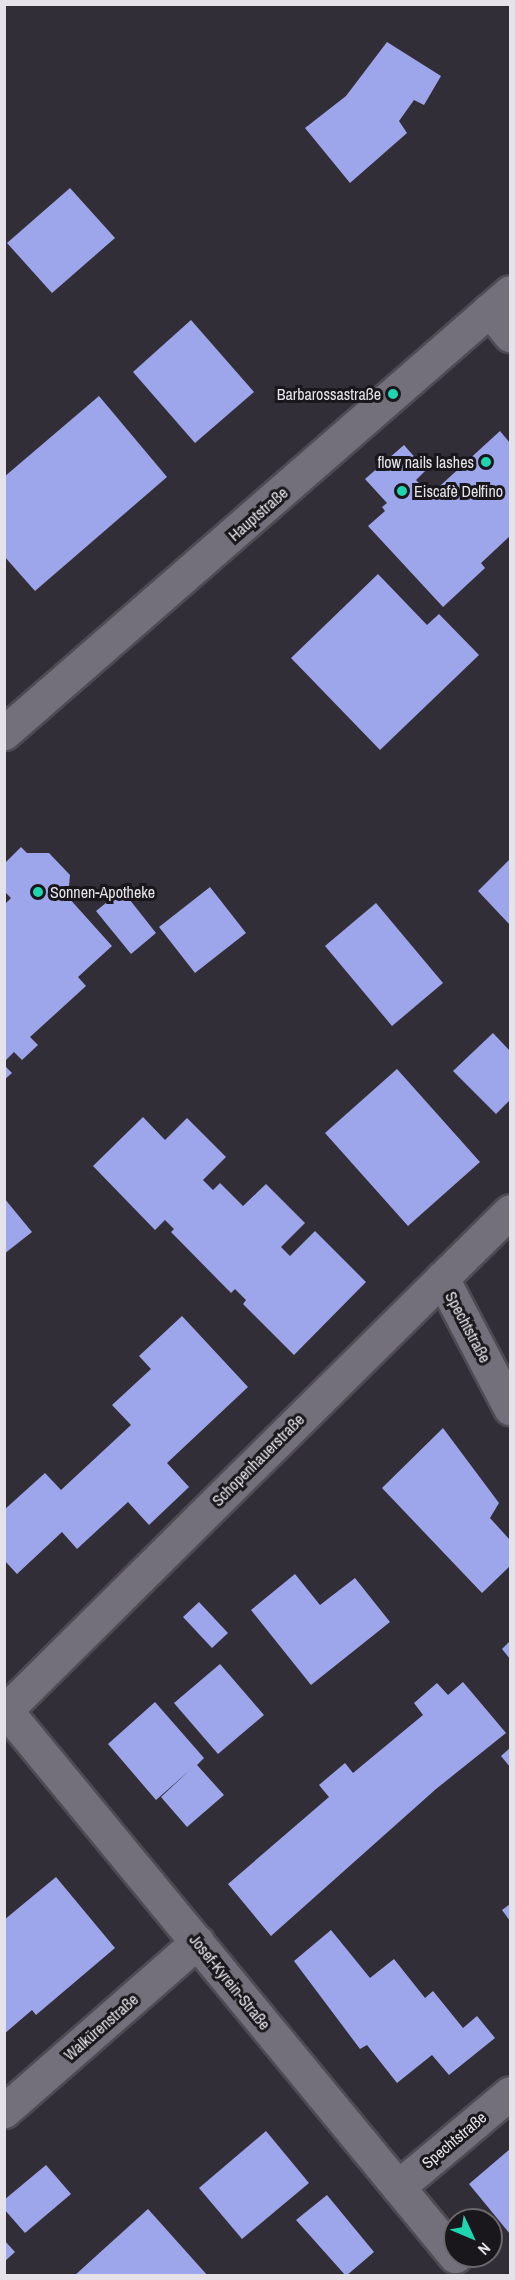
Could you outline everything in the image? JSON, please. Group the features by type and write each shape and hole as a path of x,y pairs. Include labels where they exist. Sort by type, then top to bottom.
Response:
{"street":[{"path":"500,301 510,334"},
{"name":"Hauptstraße","path":"4,733 500,301"},
{"name":"Schopenhauerstraße","path":"5,1709 510,1211"},
{"name":"Spechtstraße","path":"442,1278 510,1408"},
{"name":"Josef-Kyrein-Straße","path":"5,1709 443,2241"},
{"name":"Walkürenstraße","path":"4,2111 197,1942"},
{"name":"Spechtstraße","path":"398,2187 510,2093"}],"building":[{"path":"387,42 441,76 424,105 414,100 399,121 407,133 350,183 305,128 346,96"},
{"path":"70,188 115,238 52,293 7,243"},
{"path":"191,320 254,392 195,443 133,372"},
{"path":"99,396 167,477 35,591 4,556 4,477"},
{"path":"500,431 510,443 510,536 481,563 485,568 443,607 368,526 385,511 382,507 387,503 365,479 404,445 426,470 416,480 430,495"},
{"path":"378,574 427,625 439,614 479,655 380,750 291,658"},
{"path":"21,847 27,853 49,853 70,875 68,897 112,946 78,977 86,986 30,1037 38,1045 22,1060 14,1052 5,1061 5,904 11,898 5,892 5,863"},
{"path":"510,859 510,925 478,891"},
{"path":"210,887 246,933 195,973 159,927"},
{"path":"122,890 156,933 131,954 96,911"},
{"path":"376,903 443,983 392,1026 325,946"},
{"path":"493,1033 510,1051 510,1100 496,1114 453,1071"},
{"path":"4,1065 12,1073 4,1080"},
{"path":"397,1069 480,1162 408,1226 325,1133"},
{"path":"143,1117 165,1140 187,1118 226,1157 203,1180 213,1190 220,1183 243,1206 266,1184 305,1223 281,1247 290,1256 315,1231 366,1282 294,1355 243,1304 246,1300 235,1289 231,1293 171,1232 174,1229 165,1220 155,1230 93,1166"},
{"path":"4,1198 32,1232 4,1254"},
{"path":"182,1316 248,1387 167,1463 189,1487 149,1525 128,1502 77,1549 62,1532 17,1574 4,1560 4,1510 45,1473 61,1490 131,1425 112,1405 151,1369 139,1356"},
{"path":"443,1428 499,1503 490,1518 510,1540 510,1566 482,1593 382,1488"},
{"path":"295,1574 320,1605 355,1578 390,1622 311,1685 251,1610"},
{"path":"199,1602 228,1633 212,1648 183,1617"},
{"path":"510,1641 510,1659 502,1649"},
{"path":"220,1664 264,1715 218,1754 174,1703"},
{"path":"463,1682 506,1733 436,1789 271,1936 228,1884 329,1797 319,1785 345,1763 353,1773 423,1715 414,1703 437,1683 448,1695"},
{"path":"155,1702 204,1758 197,1765 224,1795 187,1827 161,1797 190,1770 156,1800 108,1744"},
{"path":"510,1748 510,1767 501,1756"},
{"path":"56,1877 115,1948 36,2015 32,2010 4,2034 4,1920"},
{"path":"510,1904 510,1921 502,1910"},
{"path":"331,1930 370,1978 394,1959 425,1998 433,1991 463,2028 477,2016 495,2038 449,2075 432,2055 397,2083 367,2045 360,2049 294,1961"},
{"path":"266,2131 309,2183 242,2239 199,2188"},
{"path":"510,2149 510,2234 503,2225 503,2208 489,2208 469,2184"},
{"path":"46,2165 71,2194 25,2233 4,2209 4,2200"},
{"path":"327,2195 374,2252 346,2276 296,2220"},
{"path":"148,2209 208,2276 74,2276"},
{"path":"4,2240 15,2252 4,2262"}],"place":[{"name":"Barbarossastraße","path":"393,394"},
{"name":"flow nails lashes","path":"486,462"},
{"name":"Eiscafè Delfino","path":"402,491"},
{"name":"Sonnen-Apotheke","path":"38,892"}]}
